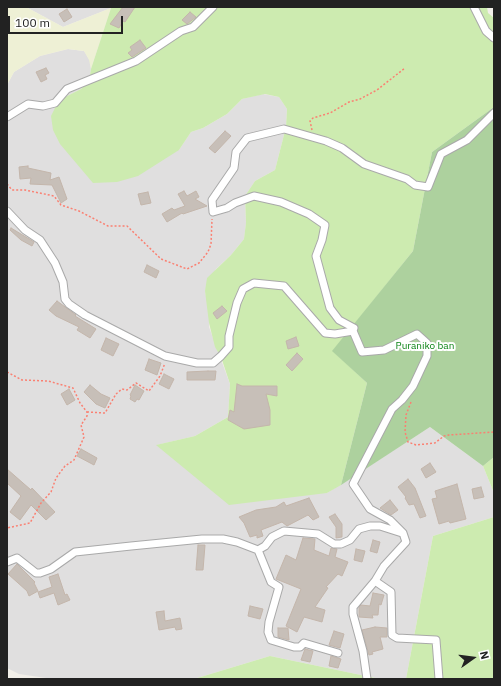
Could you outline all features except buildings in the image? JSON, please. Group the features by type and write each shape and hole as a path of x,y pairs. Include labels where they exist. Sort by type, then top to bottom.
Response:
{"street":[{"path":"7,117 28,104 42,106 55,103 67,89 136,61 181,31 193,27 213,7"},
{"path":"474,7 486,31 494,38"},
{"path":"367,679 363,651 353,614 353,607 375,581 384,566 406,542 403,533 390,520 370,509 353,484 392,409 402,400 413,386 427,356 427,343 417,334 384,350 362,352 353,331 354,328 339,320 330,308 316,256 322,240 325,225 309,214 281,202 254,196 235,203 227,208 213,212 212,200 234,168 236,152 247,138 284,129 297,134 315,137 342,148 364,164 407,179 415,185 428,187 441,154 467,140 494,113"},
{"path":"7,211 25,230 40,240 54,263 63,282 65,299 69,304 85,315 165,356 197,363 213,363 229,347 229,336 237,302 243,289 254,283 284,286 325,333 335,334 353,331"},
{"path":"258,550 265,546 272,537 284,531 318,534 334,544 341,544 350,540 360,529 370,526 380,526 403,533"},
{"path":"7,562 17,558 36,573 40,573 51,569 75,552 202,539 230,540 258,550 272,582 279,587 269,622 268,632 271,640 294,647 300,647 304,643 338,653"},
{"path":"375,581 391,592 392,635 397,638 436,640 439,679"}],"path":[{"path":"315,137 310,121 313,118 360,99 377,90 405,68"},
{"path":"7,184 12,190 26,190 54,196 61,205 79,211 108,226 127,226 161,259 187,269 199,263 208,252 211,244 213,212"},
{"path":"7,372 22,380 48,381 73,388 80,403 87,412 105,413 116,394 122,389 127,390 136,383 149,391 165,367 165,356"},
{"path":"411,402 406,415 405,432 408,442 416,445 435,443 444,436 449,435 494,432"},
{"path":"7,528 30,523 41,503 51,492 56,478 65,466 74,460 84,437 81,424 87,416 87,412"}],"shaded area":[{"path":"26,7 110,7 111,8 63,27"},
{"path":"68,49 84,51 90,60 91,69 89,81 81,89 59,100 179,150 191,132 203,128 227,114 242,99 263,94 279,97 287,109 286,127 275,170 255,181 245,196 246,223 244,239 231,255 216,269 205,291 209,311 209,327 230,384 228,417 195,436 157,445 327,493 430,427 483,466 494,493 494,517 433,536 406,679 380,679 270,656 194,679 53,679 19,674 7,668 7,85 14,72 40,56"}],"green space":[{"path":"7,7 26,7 63,27 111,8 91,69 89,60 84,51 68,49 40,56 14,72 7,85"},
{"path":"110,7 487,7 488,13 494,18 494,107 432,152 413,251 333,351 367,383 341,485 327,493 229,505 156,445 195,436 228,417 230,384 221,357 215,347 209,323 205,291 207,278 231,255 244,239 246,223 245,196 255,181 275,170 286,127 287,109 279,97 265,94 242,99 227,114 203,128 191,132 179,150 138,176 117,182 93,183 60,144 53,130 51,116 59,100 81,89 89,81 91,69 111,8"},
{"name":"Puraniko ban","path":"494,107 494,457 483,466 430,427 341,485 367,383 332,351 413,251 432,152"},
{"path":"494,457 494,493 483,466"},
{"path":"494,517 494,679 406,679 433,536"},
{"path":"270,656 380,679 194,679"}]}
